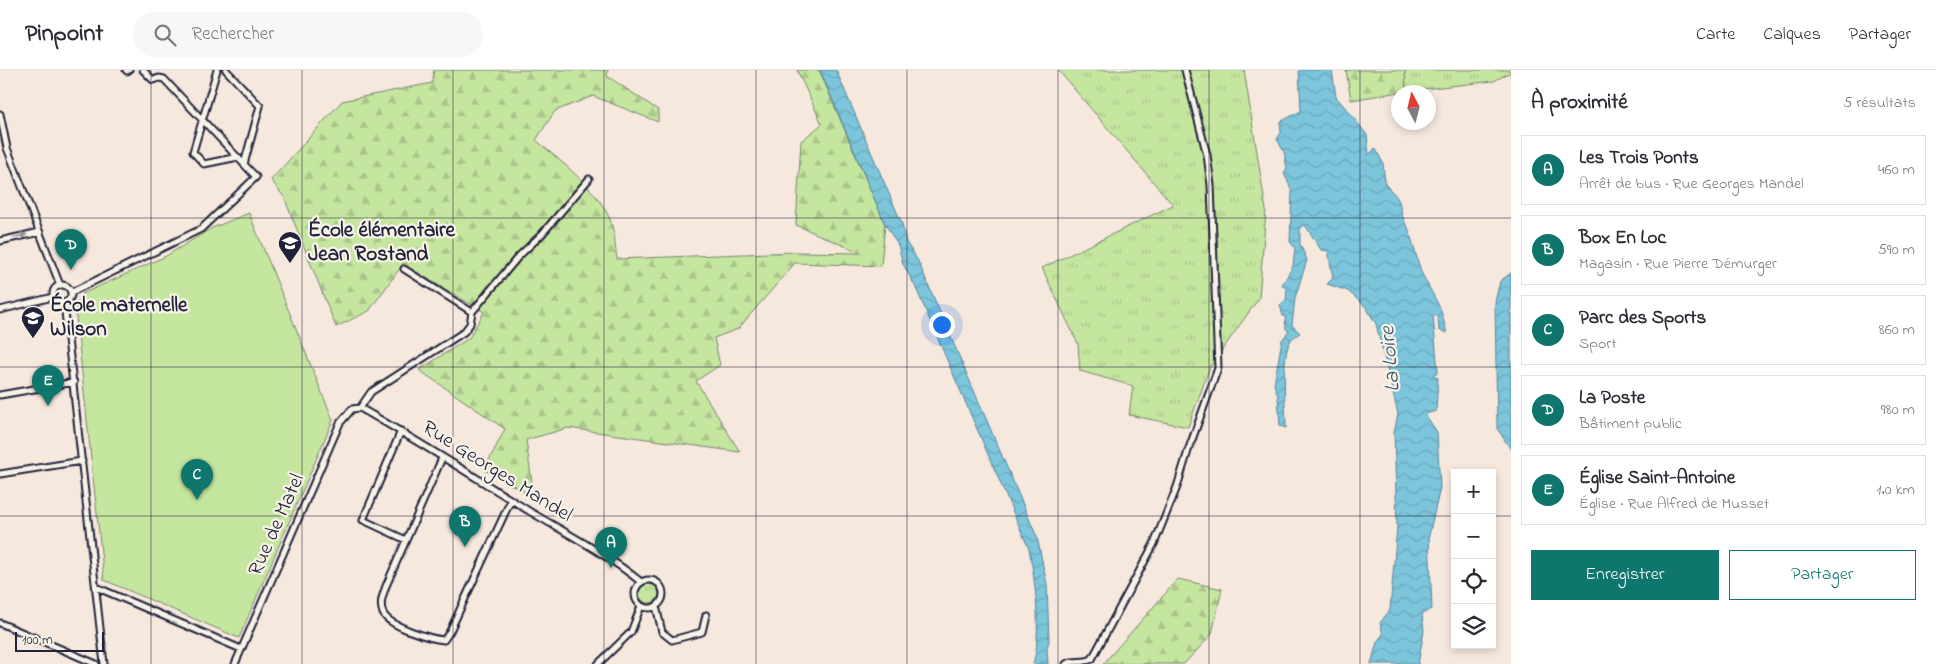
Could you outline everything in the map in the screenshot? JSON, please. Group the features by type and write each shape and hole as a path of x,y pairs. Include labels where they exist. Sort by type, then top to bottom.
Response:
{"street":[{"path":"72,292 200,229 256,177 164,79 153,80 143,70"},
{"path":"217,70 193,152 204,164 238,157"},
{"path":"226,70 260,106 244,164"},
{"path":"1066,664 1074,661 1087,662 1092,659 1154,544 1177,487 1188,450 1218,368 1208,155 1185,70"},
{"path":"0,114 6,143 60,285"},
{"path":"0,145 6,143"},
{"name":"Rue de Matel","path":"235,664 340,422 352,409 360,408 371,392 464,332 470,324 472,312 589,178"},
{"path":"0,241 40,232"},
{"path":"404,269 472,312"},
{"path":"60,285 69,287 72,292 71,298 64,303 59,303 53,297 55,288 60,285"},
{"path":"0,310 53,297"},
{"path":"64,303 104,664"},
{"path":"0,395 74,382"},
{"name":"Rue Georges Mandel","path":"360,408 401,431 612,561 641,582 651,580 659,584 663,594 660,603 656,606"},
{"path":"401,431 363,520 406,540"},
{"path":"442,458 380,603 384,615 391,622 432,639 444,640 450,631 511,500"},
{"path":"0,474 82,461"},
{"path":"641,582 635,592 636,599 641,606 648,608 656,606 662,632 672,640 702,632 706,615"},
{"path":"96,587 241,649"},
{"path":"598,664 631,632 641,606"},
{"path":"0,622 96,664"},
{"path":"76,664 79,657"}],"green space":[{"path":"434,70 608,70 607,76 658,110 658,122 593,96 555,111 536,140 580,178 599,201 612,225 617,259 795,252 861,253 796,225 801,141 822,124 797,70 819,70 885,224 881,266 795,263 738,329 714,338 720,365 696,381 740,452 568,428 526,440 534,497 484,470 505,429 419,370 469,338 484,312 403,264 369,311 336,327 284,197 271,180 342,101 432,83"},
{"path":"1058,70 1244,70 1266,210 1259,298 1210,367 1188,427 1129,415 1133,386 1080,371 1078,344 1042,268 1173,205"},
{"path":"1346,70 1405,70 1406,85 1391,85 1391,93 1351,100"},
{"path":"1405,70 1511,70 1511,72 1494,81 1436,88 1436,85 1406,85"},
{"path":"249,213 333,420 239,638 104,580 75,307 82,294 166,256 212,228"},
{"path":"1178,579 1222,589 1212,634 1184,664 1103,664"},
{"path":"645,583 653,583 659,589 659,597 653,603 645,603 639,597 639,589"}],"water":[{"path":"820,70 836,70 902,224 906,242 918,261 1037,537 1047,584 1048,664 1033,664 1036,652 1037,623 1029,549 915,286 903,264 898,245 885,224"},
{"name":"La Loire","path":"1299,70 1332,70 1336,97 1367,135 1369,155 1375,148 1383,163 1385,184 1395,194 1400,204 1421,272 1440,308 1447,333 1439,330 1438,316 1433,316 1438,372 1433,375 1438,378 1436,411 1425,414 1437,432 1440,488 1429,535 1432,609 1422,614 1424,631 1418,664 1371,664 1377,642 1383,634 1380,623 1390,610 1397,526 1394,433 1398,414 1376,324 1366,307 1348,291 1327,284 1333,278 1328,251 1321,250 1305,225 1300,228 1300,244 1307,260 1295,298 1292,325 1300,333 1292,339 1288,348 1285,370 1286,428 1280,426 1278,396 1274,384 1282,340 1289,331 1286,329 1285,316 1283,316 1280,305 1286,300 1287,289 1282,285 1293,266 1295,248 1290,242 1292,191 1284,173 1287,168 1284,152 1277,139 1281,133 1280,122 1301,111"},
{"path":"1511,273 1511,450 1497,428 1495,302 1500,281"}],"place":[{"name":"École élémentaire Jean Rostand","path":"290,264"},
{"name":"La Poste","path":"71,270"},
{"name":"École maternelle Wilson","path":"33,339"},
{"name":"Église Saint-Antoine","path":"48,406"},
{"name":"Parc des Sports","path":"197,500"},
{"name":"Box En Loc","path":"465,547"},
{"name":"Les Trois Ponts","path":"611,568"}]}
